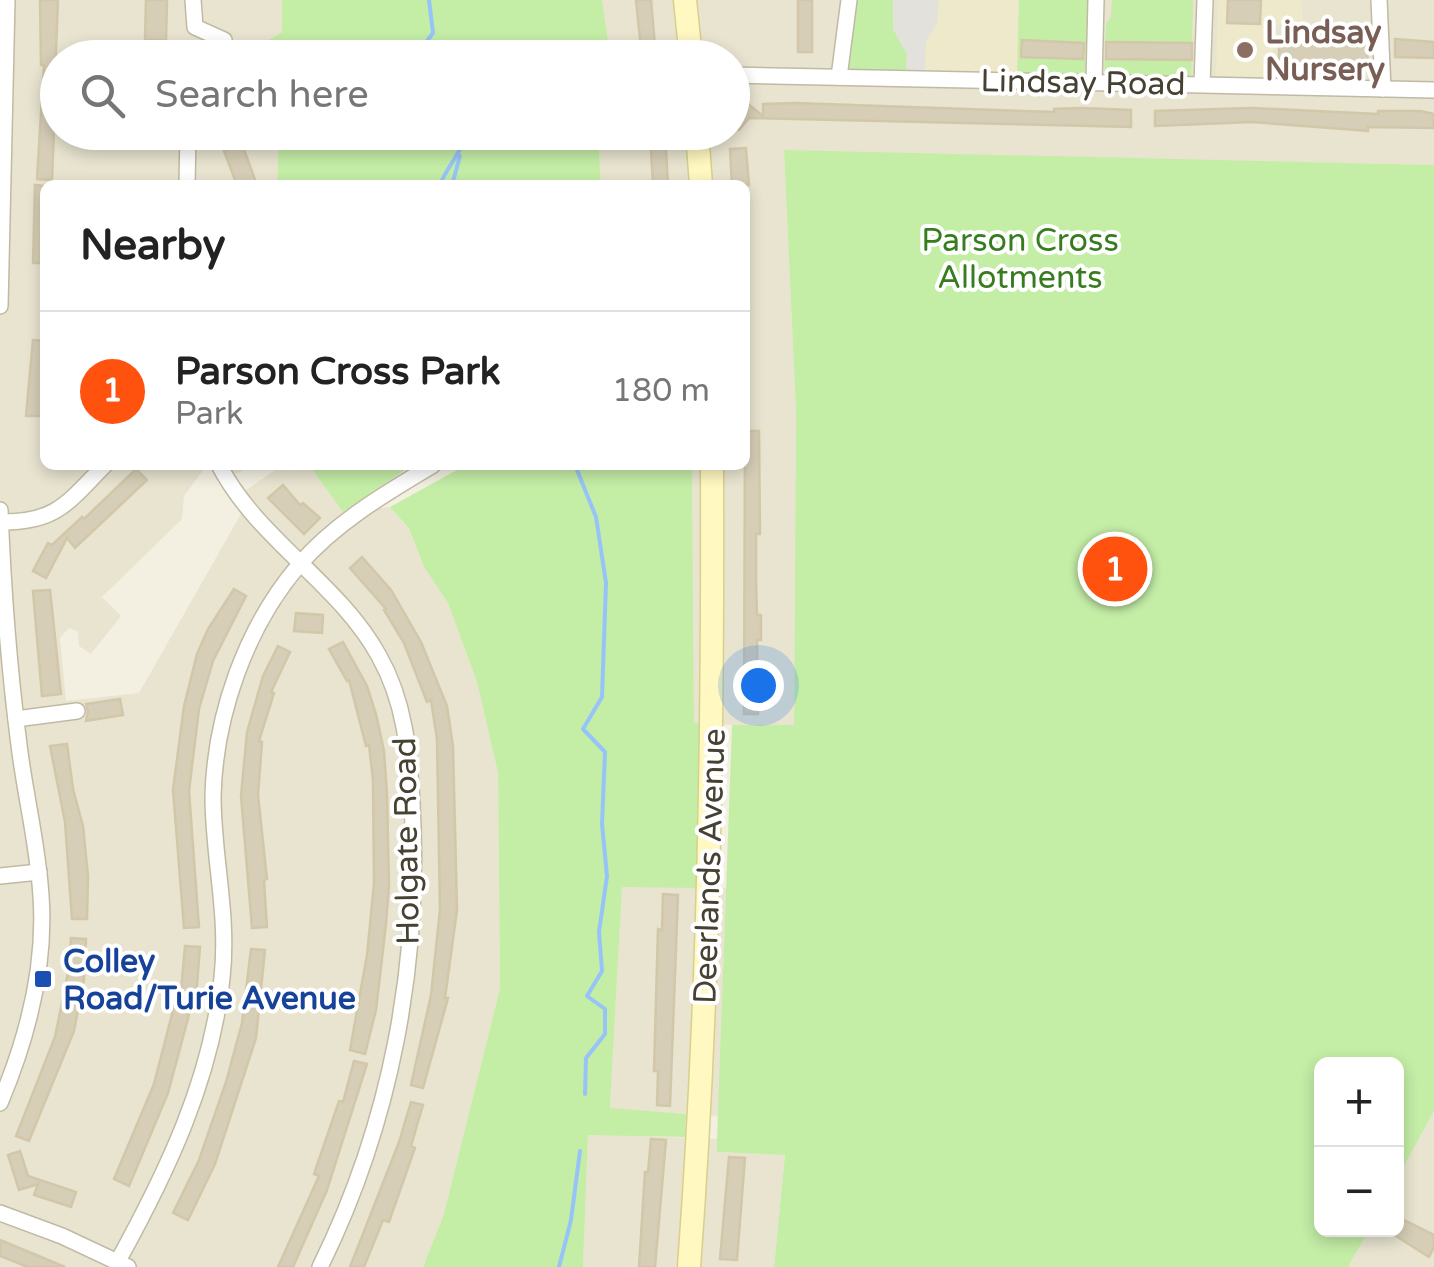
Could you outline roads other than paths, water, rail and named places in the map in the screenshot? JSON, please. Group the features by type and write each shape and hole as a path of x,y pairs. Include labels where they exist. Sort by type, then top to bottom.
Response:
{"street":[{"path":"0,306 7,0"},
{"path":"193,0 195,27 224,40"},
{"path":"684,0 689,40"},
{"path":"839,77 849,0"},
{"path":"1094,81 1096,0"},
{"path":"1202,84 1205,0"},
{"path":"1379,0 1384,89"},
{"name":"Lindsay Road","path":"750,75 1434,90"},
{"path":"188,150 188,180"},
{"path":"698,150 701,180"},
{"path":"0,522 34,521 48,516 101,470"},
{"name":"Holgate Road","path":"222,470 259,525 336,597 366,634 391,680 406,729 413,822 410,951 393,1061 362,1170 320,1267"},
{"path":"0,1212 123,1264 173,1155 202,1074 218,1009 226,938 213,800 220,728 235,680 256,631 299,564 358,513 424,470"},
{"name":"Deerlands Avenue","path":"689,1267 712,833 712,470"},
{"path":"0,510 16,719 39,872 41,929 32,1003 0,1103"},
{"path":"16,719 77,710"},
{"path":"0,876 39,872"}],"waterway":[{"path":"428,40 433,33 429,0"},
{"path":"442,180 460,150"},
{"path":"453,180 460,156"},
{"path":"577,470 596,517 606,583 602,697 583,729 605,752 602,824 607,876 599,932 602,971 587,996 605,1009 605,1034 586,1058 585,1094"},
{"path":"559,1267 571,1220 580,1151"}],"place":[{"name":"Lindsay Nursery","path":"1245,50"},
{"name":"Parson Cross Park","path":"1115,569"},
{"name":"Colley Road/Turie Avenue","path":"43,979"}],"park label":[{"name":"Parson Cross Allotments","path":"1020,258"}]}
